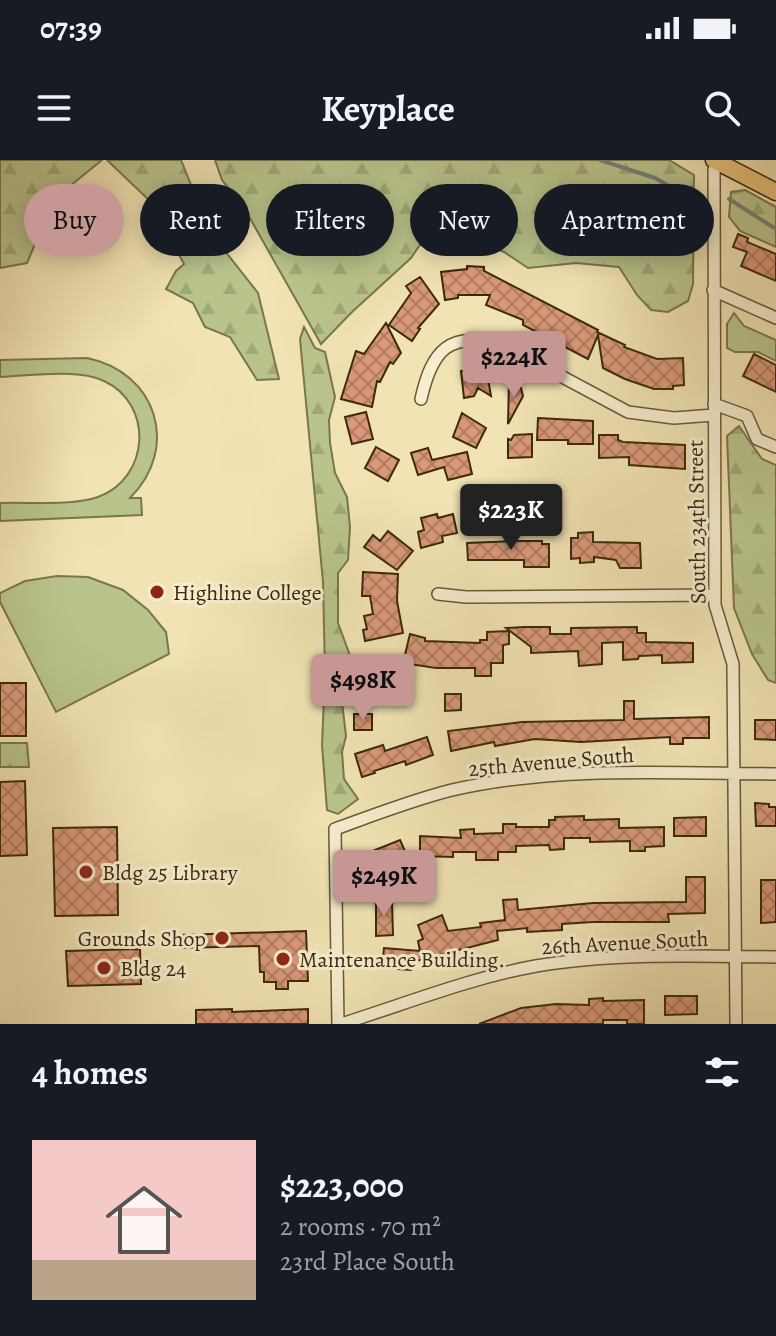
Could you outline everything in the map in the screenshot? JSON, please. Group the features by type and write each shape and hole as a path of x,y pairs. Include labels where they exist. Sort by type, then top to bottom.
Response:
{"main road":[{"path":"716,161 776,192"}],"street":[{"name":"South 234th Street","path":"716,161 713,290 714,595 733,664 736,1024"},
{"path":"713,290 776,318"},
{"path":"421,399 428,371 437,354 461,340 478,338 501,344 628,412 674,418 714,409 747,416 757,439 776,447"},
{"path":"438,594 466,597 714,595"},
{"name":"25th Avenue South","path":"339,1024 335,829 412,801 493,783 618,774 776,774"},
{"name":"26th Avenue South","path":"339,1024 511,971 537,966 594,960 776,957"}],"green space":[{"path":"0,160 102,160 72,184 24,184 24,256 30,256 27,263 0,268"},
{"path":"107,160 181,160 191,184 140,184 140,191"},
{"path":"215,160 669,160 694,175 694,184 534,184 534,256 693,256 693,284 688,301 668,312 651,310 619,267 576,263 528,268 510,256 518,256 518,184 410,184 412,256 321,344 271,256 394,256 394,184 266,184 266,247 250,218 250,184 225,184"},
{"path":"745,190 776,207 776,247 740,231 729,217 731,192"},
{"path":"180,256 229,256 258,293 279,379 257,380 230,337 205,327 193,303 166,289 176,271 184,264"},
{"path":"734,313 744,326 776,340 776,361 758,352 735,352 727,348 727,324"},
{"path":"304,327 315,348 325,352 335,397 329,420 330,443 335,473 347,497 350,527 348,560 338,573 338,623 359,680 341,693 346,736 342,752 344,779 358,799 338,814 327,810 322,745 325,673 323,582 300,339"},
{"path":"87,358 111,366 130,379 144,395 154,414 157,435 154,457 146,478 130,498 141,498 142,515 0,521 0,503 88,500 115,488 128,474 136,458 138,423 131,406 120,392 104,381 81,375 0,377 0,360"},
{"path":"739,426 762,459 776,465 776,683 768,680 752,654 734,608 727,436"},
{"path":"57,576 88,577 123,590 148,610 166,632 169,654 56,712 0,602 0,593 25,581"},
{"path":"0,743 27,743 29,767 0,767"}],"building":[{"path":"738,234 748,238 747,242 776,254 776,281 741,266 747,252 733,247"},
{"path":"467,266 484,267 484,271 598,330 624,347 657,359 683,358 684,385 673,386 673,389 654,389 625,379 603,368 598,335 588,359 523,325 523,320 486,305 490,295 458,295 458,298 445,300 441,272 467,269"},
{"path":"420,277 439,304 418,328 412,341 389,325 411,293 406,286"},
{"path":"386,323 401,353 393,364 390,362 380,382 377,381 372,407 341,399 356,351 364,354"},
{"path":"754,354 776,365 776,392 743,376"},
{"path":"486,367 491,396 478,388 474,396 464,398 461,371"},
{"path":"509,381 521,388 523,396 508,424"},
{"path":"366,412 373,439 352,444 345,417"},
{"path":"462,413 486,428 476,448 453,437"},
{"path":"538,418 593,421 593,444 537,440"},
{"path":"532,434 532,457 508,458 508,439 511,440 514,435"},
{"path":"599,435 618,435 618,440 623,442 685,445 685,469 629,465 629,457 599,458"},
{"path":"376,447 399,460 388,481 365,468"},
{"path":"428,448 432,460 467,452 472,474 448,480 444,467 418,475 411,453"},
{"path":"437,514 438,518 453,514 457,533 442,536 443,542 421,548 418,532 424,530 421,518"},
{"path":"388,531 413,551 397,570 364,547 373,535 380,541"},
{"path":"593,532 593,542 640,543 641,568 620,568 616,560 594,557 594,562 580,563 580,558 571,559 571,538 578,538 578,533"},
{"path":"519,541 549,544 549,567 524,567 524,560 468,560 467,543"},
{"path":"363,572 398,574 397,601 403,633 365,641 363,630 367,629 364,616 373,614 370,596 362,596"},
{"path":"550,627 550,634 571,634 571,628 637,627 637,633 646,633 646,642 693,643 693,662 662,663 662,655 623,660 623,642 602,643 602,664 579,666 578,651 531,653 531,647 506,628"},
{"path":"509,631 509,644 503,645 503,663 491,663 491,676 475,676 475,668 436,668 403,663 410,634 425,638 425,641 480,643 480,640 487,640 487,632"},
{"path":"0,683 26,683 26,736 0,736"},
{"path":"445,694 461,694 461,710 445,711"},
{"path":"624,701 634,701 634,719 709,717 709,738 683,738 683,744 670,744 670,737 581,742 535,739 495,746 494,742 451,751 448,731 522,722 624,720"},
{"path":"354,714 372,714 372,730 354,730"},
{"path":"755,720 776,720 776,740 755,739"},
{"path":"427,737 433,755 406,765 405,761 362,777 355,754 383,745 385,751"},
{"path":"25,781 27,855 0,856 0,782"},
{"path":"755,803 776,807 776,826 756,826"},
{"path":"584,816 584,820 619,819 619,828 664,827 664,846 630,851 630,841 590,842 590,838 564,838 564,849 550,850 549,845 516,846 516,852 498,852 498,860 476,860 476,852 453,852 453,857 420,856 420,836 461,838 460,830 474,829 474,834 503,833 503,824 549,827 549,820 555,820 555,817"},
{"path":"706,817 706,836 674,836 674,818"},
{"name":"Bldg 25 Library","path":"117,827 118,915 55,916 53,828"},
{"path":"400,840 409,860 374,874 365,854"},
{"path":"686,877 705,877 705,913 668,914 669,922 593,922 562,924 562,930 527,932 527,928 497,931 498,940 412,962 411,970 382,968 384,948 420,951 418,941 423,939 418,925 442,915 448,931 505,920 503,900 517,899 518,910 593,903 686,902"},
{"path":"761,880 776,880 776,922 761,923"},
{"path":"376,901 392,901 393,935 376,936"},
{"name":"Maintenance Building.","path":"306,931 308,981 288,981 288,989 276,989 276,982 264,982 264,972 260,972 259,946 181,948 181,935"},
{"name":"Bldg 24","path":"140,949 141,984 68,986 66,951"},
{"path":"665,996 697,996 697,1014 665,1015"},
{"path":"603,998 603,1001 644,1000 644,1024 603,1020 603,1024 479,1024 521,1008 556,1004 589,1005 589,999"},
{"path":"232,1009 232,1012 308,1009 308,1024 196,1024 196,1010"}],"waterway":[{"path":"600,160 666,184"},
{"path":"729,199 776,229"}],"place":[{"name":"Highline College","path":"157,592"},
{"name":"Bldg 25 Library","path":"86,872"},
{"name":"Grounds Shop","path":"222,938"},
{"name":"Maintenance Building.","path":"283,959"},
{"name":"Bldg 24","path":"104,968"}]}
